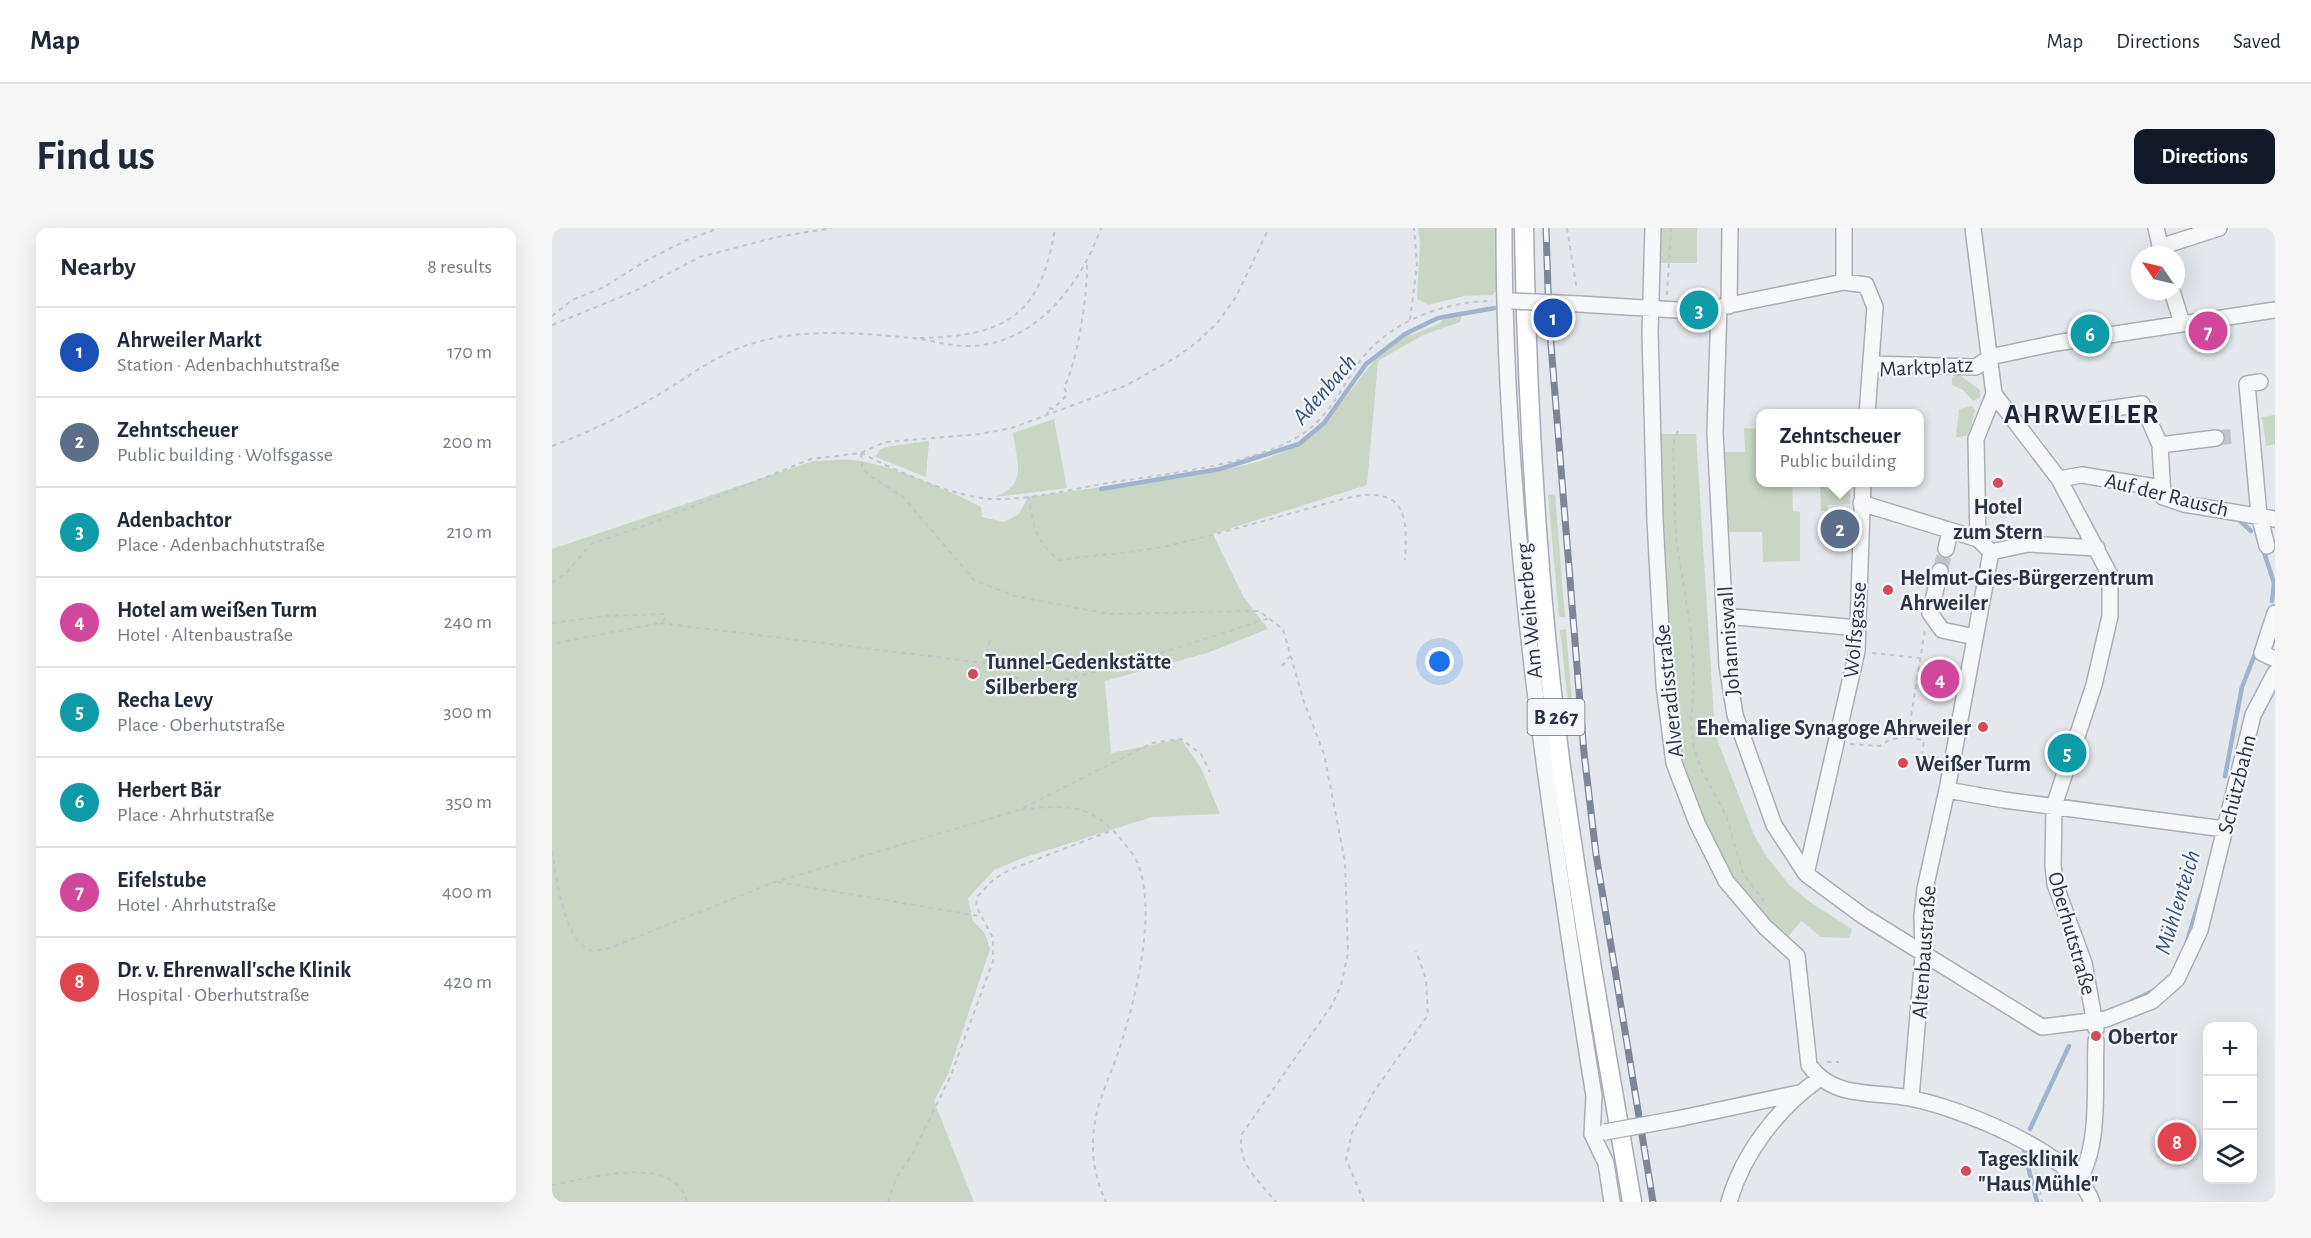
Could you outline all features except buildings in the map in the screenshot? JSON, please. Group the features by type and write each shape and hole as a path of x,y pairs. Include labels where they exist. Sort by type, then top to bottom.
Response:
{"main road":[{"name":"B 267","path":"1524,228 1526,353 1537,546 1560,758 1632,1202"}],"street":[{"name":"Am Weiherberg","path":"1504,228 1508,301 1507,388 1540,747 1598,1133 1612,1202"},
{"name":"Alveradisstraße","path":"1653,228 1659,309 1655,520 1664,685 1674,763 1697,823 1726,881 1765,927 1797,956 1809,1065 1819,1078"},
{"name":"Johanniswall","path":"1730,228 1711,308 1727,665 1735,715 1774,825 1806,874 1845,904 1923,955 1965,977 2033,1024 2096,1031"},
{"path":"1844,228 1844,282"},
{"name":"Marktplatz","path":"1973,228 1994,394 1976,439 1978,539"},
{"path":"2156,228 2160,246"},
{"path":"2174,246 2219,228"},
{"path":"1508,301 1659,309 1711,308 1844,282 1866,285 1875,307 1871,364"},
{"path":"2175,300 2182,323"},
{"path":"1990,357 2056,343 2275,310"},
{"name":"Marktplatz","path":"1867,409 1871,364 1976,367 1990,357"},
{"path":"2260,382 2247,384 2249,408 2244,435 2263,538 2267,546"},
{"name":"Marktplatz","path":"1994,394 2026,434"},
{"path":"2100,410 2142,404 2160,445 2162,482"},
{"name":"Oberhutstraße","path":"2026,434 2059,479 2110,575 2109,616 2094,685 2054,806 2055,884 2084,963 2096,1031 2093,1136 2086,1167 2079,1179"},
{"path":"2160,445 2216,438"},
{"name":"Auf der Rausch","path":"2059,479 2082,475 2162,482 2163,497 2275,519"},
{"path":"1859,490 1950,531 1978,539 1991,552 2028,544 2097,548"},
{"name":"Wolfsgasse","path":"1806,874 1838,743 1857,651 1859,490"},
{"path":"1946,549 1950,531"},
{"name":"Altenbaustraße","path":"1911,1098 1923,955 1922,916 1925,889 1947,790 1991,552"},
{"path":"1940,571 1930,613 1942,630 1975,637"},
{"path":"2275,613 2262,653 2275,659"},
{"path":"1725,616 1858,628"},
{"name":"Schützbahn","path":"2096,1031 2152,1001 2177,979 2200,930 2253,715 2275,673"},
{"path":"1947,790 2224,829"},
{"path":"1729,1202 1733,1187 1754,1145 1799,1093 1819,1078 1834,1088 1911,1098 2004,1131 2038,1150 2079,1179 2092,1202"},
{"path":"1598,1133 1799,1093"}],"path":[{"path":"552,316 572,300 604,287 647,260 687,240 719,228"},
{"path":"552,325 633,292 700,257 777,237 832,228"},
{"path":"552,446 651,399 707,363 756,342 810,334 950,337 990,329 1018,312 1038,289 1046,273 1055,228"},
{"path":"914,338 951,346 971,346 988,345 1016,334 1041,319 1061,300 1087,261 1101,228"},
{"path":"552,583 567,572 591,544 644,526 812,459 861,453 885,442 980,434 1012,428 1134,382 1196,343 1218,322 1236,297 1269,228"},
{"path":"1410,320 1417,265 1414,228"},
{"path":"1567,228 1580,304"},
{"path":"1659,309 1671,228"},
{"path":"1047,416 1048,408 1053,409 1067,395 1064,387 1070,375 1084,301 1087,261"},
{"path":"861,453 969,496 995,500 1217,465 1294,439 1316,424 1369,352 1382,338 1410,320 1478,301 1508,301"},
{"path":"1678,430 1673,444 1676,538 1691,631 1694,680 1691,725 1694,749 1702,771 1726,815 1743,873 1767,906"},
{"path":"861,453 862,467 869,475 904,498 974,580 1015,596 1109,614 1259,611 1283,629 1304,702 1324,754 1345,862 1348,953 1341,985 1332,1005 1242,1134 1239,1148 1244,1161 1276,1202"},
{"path":"1821,488 1859,490"},
{"path":"1028,496 1036,535 1042,545 1059,560 1165,546 1326,504 1367,495 1382,496 1393,500 1401,511 1406,534 1406,560"},
{"path":"1908,736 1920,658 1930,613"},
{"path":"552,622 607,616 663,614 666,618 660,623"},
{"path":"552,644 660,623 985,663 1036,687 1133,662 1270,618"},
{"path":"985,663 990,638"},
{"path":"1857,651 1920,658"},
{"path":"1282,666 1292,654"},
{"path":"1838,743 1880,746 1889,740 1908,736 1924,741 1922,756 1952,759"},
{"path":"552,851 563,913 582,945 592,951 607,949 775,882 1018,810 1152,743 1181,739 1201,754 1210,772"},
{"path":"1018,810 1071,806 1094,815 1113,830 1138,863 1145,914 1144,940 1131,1008 1095,1120 1093,1160 1097,1183 1106,1202"},
{"path":"888,1202 889,1192 912,1155 951,1075 993,961 993,938 976,906 977,897 994,879 1028,862 1113,830"},
{"path":"775,882 981,917"},
{"path":"1364,1202 1346,1159 1352,1133 1373,1093 1428,1015 1426,979 1416,951"},
{"path":"2038,1150 2033,1167 2042,1202"},
{"path":"552,1185 637,1171 667,1176 685,1191 687,1202"}],"green space":[{"path":"1418,228 1497,228 1497,289 1493,295 1464,296 1428,305 1417,299 1420,243"},
{"path":"1660,228 1697,228 1697,263 1659,263"},
{"path":"1463,311 1460,322 1423,335 1378,361 1367,485 1213,534 1243,596 1268,629 1207,653 1105,681 1111,753 1181,739 1201,768 1220,814 1152,817 1026,857 994,870 968,898 973,921 985,933 990,949 948,1074 934,1101 974,1202 552,1202 552,549 813,461 854,460 889,468 981,507 982,517 1004,522 1019,514 1028,497 1220,471 1261,461 1302,444 1325,424 1376,358 1374,356 1408,330 1411,335 1439,324 1448,314"},
{"path":"1958,374 1980,390 1980,397 1973,401 1963,390 1952,385 1952,377"},
{"path":"1972,406 1975,410 1969,435 1956,438 1959,409"},
{"path":"2275,415 2275,444 2266,446 2262,417"},
{"path":"1054,419 1067,488 995,497 1012,486 1016,479 1018,463 1013,433"},
{"path":"1744,428 1756,429 1756,487 1792,487 1793,511 1800,512 1800,561 1763,562 1762,532 1725,532 1721,452 1745,452"},
{"path":"1656,434 1696,434 1715,734 1754,835 1765,854 1789,885 1810,902 1852,929 1849,938 1821,937 1801,921 1787,938 1731,879 1702,821 1679,761 1671,683"},
{"path":"929,441 926,477 876,457 879,450 886,447"},
{"path":"1820,487 1850,487 1850,504 1828,505 1828,511 1821,511"},
{"path":"1555,494 1565,617 1559,617 1548,495"},
{"path":"1566,629 1572,702 1568,702 1560,630"}],"waterway":[{"name":"Adenbach","path":"1101,489 1220,469 1299,444 1324,423 1366,364 1405,334 1438,318 1495,308"},
{"name":"Mühlenteich","path":"2238,519 2251,531"},
{"name":"Mühlenteich","path":"2264,552 2274,583 2272,601"},
{"name":"Mühlenteich","path":"2225,776 2242,687 2257,649"},
{"name":"Mühlenteich","path":"2187,942 2201,895"},
{"name":"Mühlenteich","path":"2130,1002 2155,990"},
{"name":"Mühlenteich","path":"2030,1129 2069,1046"},
{"name":"Mühlenteich","path":"2024,1151 2037,1202"}],"tunnel":[{"path":"2216,438 2237,436"},
{"path":"1940,571 1946,549"}],"railway":[{"path":"1546,228 1549,320 1584,753 1596,854 1653,1202"}],"place":[{"name":"Adenbachtor","path":"1699,310"},
{"name":"Ahrweiler Markt","path":"1553,318"},
{"name":"Eifelstube","path":"2208,331"},
{"name":"Herbert Bär","path":"2090,334"},
{"name":"Hotel zum Stern","path":"1998,483"},
{"name":"Zehntscheuer","path":"1840,529"},
{"name":"Helmut-Gies-Bürgerzentrum Ahrweiler","path":"1888,590"},
{"name":"Tunnel-Gedenkstätte Silberberg","path":"973,674"},
{"name":"Hotel am weißen Turm","path":"1940,679"},
{"name":"Ehemalige Synagoge Ahrweiler","path":"1983,727"},
{"name":"Recha Levy","path":"2067,753"},
{"name":"Weißer Turm","path":"1903,763"},
{"name":"Obertor","path":"2096,1036"},
{"name":"Dr. v. Ehrenwall'sche Klinik","path":"2177,1142"},
{"name":"Tagesklinik \"Haus Mühle\"","path":"1966,1171"}],"district":[{"name":"AHRWEILER","path":"2082,413"}]}
